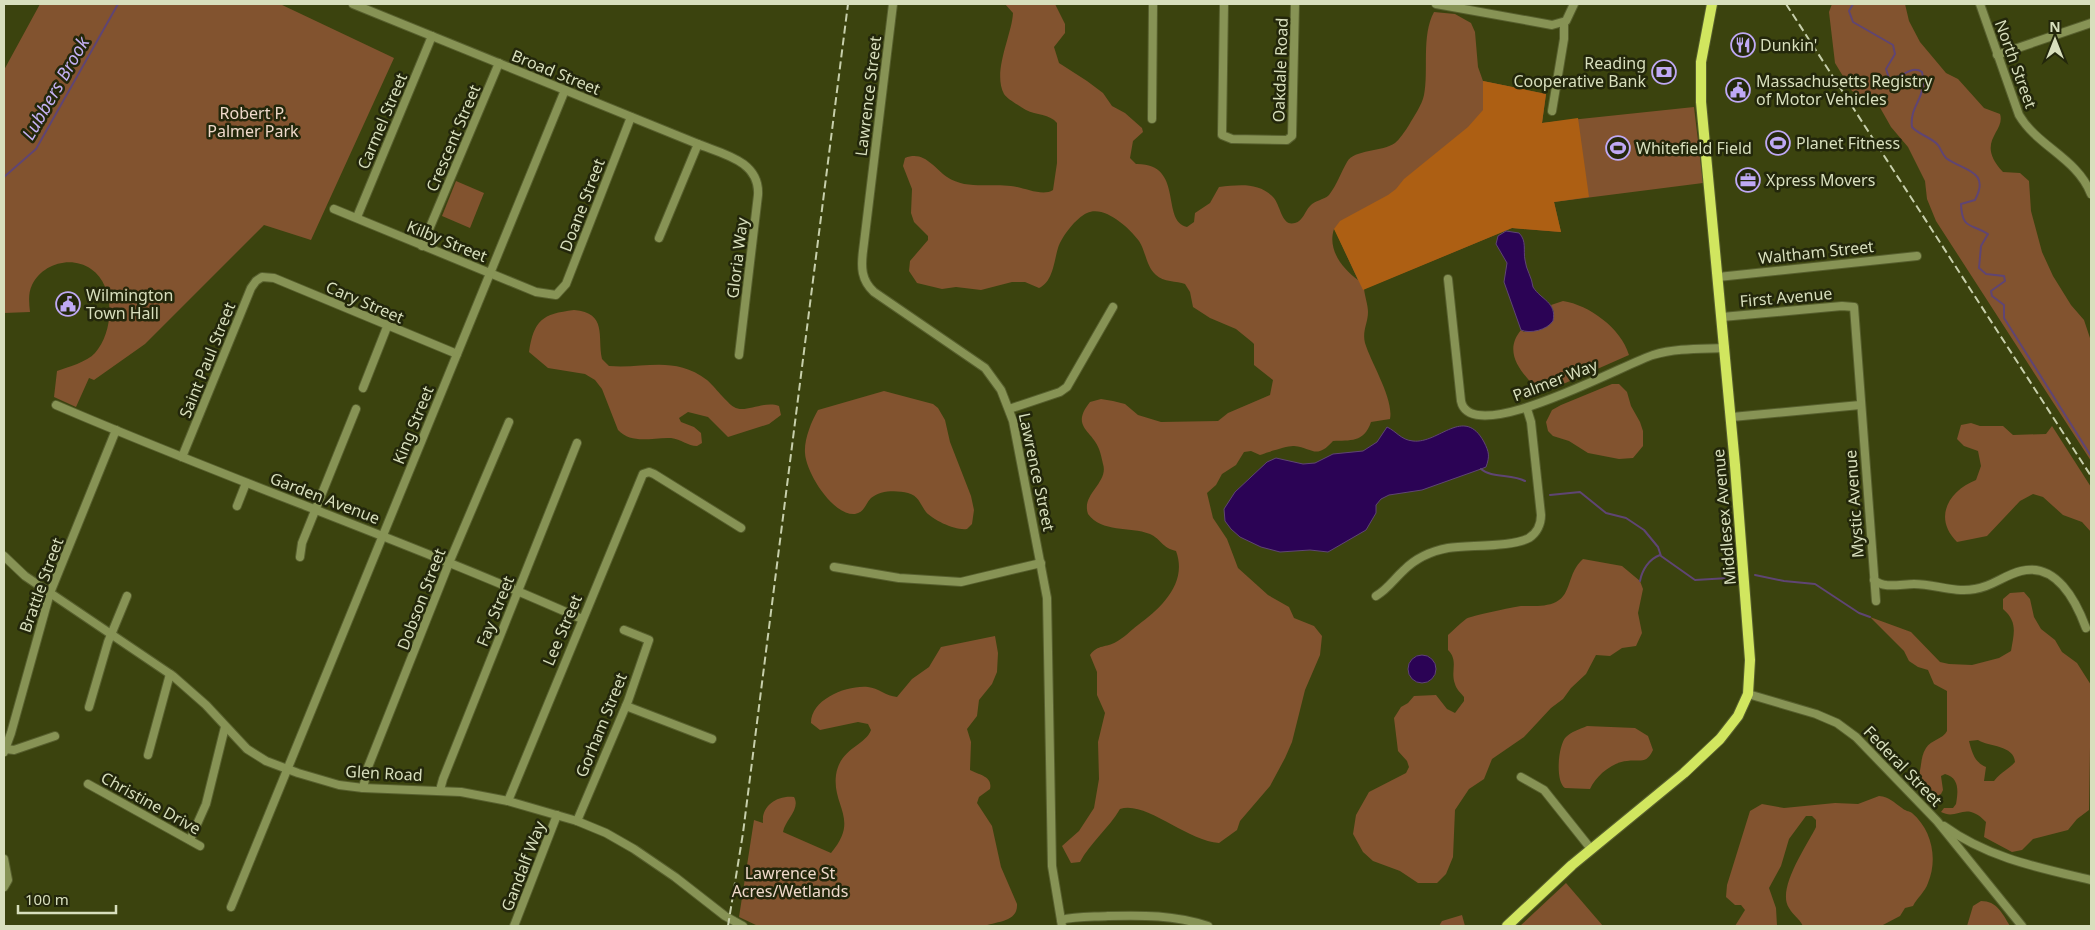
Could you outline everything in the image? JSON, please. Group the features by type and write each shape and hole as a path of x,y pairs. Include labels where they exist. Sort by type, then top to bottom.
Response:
{"main road":[{"name":"Middlesex Avenue","path":"1507,926 1591,849 1677,778 1720,739 1738,716 1748,694 1750,672 1749,647 1732,417 1700,86 1702,51 1712,4"}],"street":[{"name":"Broad Street","path":"353,4 698,144 748,167"},
{"name":"Lawrence Street","path":"893,4 862,269 864,279 870,289 985,368 998,384 1009,408 1017,435 1042,563 1048,608 1052,866 1061,923"},
{"path":"1152,120 1153,4"},
{"name":"Oakdale Road","path":"1224,4 1222,135 1232,139 1288,140 1291,138 1296,4"},
{"path":"1436,4 1546,25 1564,23"},
{"path":"1552,111 1564,39 1564,23 1574,4"},
{"name":"North Street","path":"1980,4 2012,100 2023,122 2073,165 2082,176 2091,194"},
{"path":"1997,55 2091,23"},
{"name":"Carmel Street","path":"357,217 432,36"},
{"name":"Crescent Street","path":"422,246 499,63"},
{"name":"King Street","path":"231,907 565,90"},
{"name":"Doane Street","path":"551,296 560,292 566,284 631,117"},
{"path":"659,238 698,144"},
{"name":"Gloria Way","path":"739,355 758,195 756,177 748,167"},
{"name":"Kilby Street","path":"334,209 357,217 422,246 551,296"},
{"name":"Waltham Street","path":"1718,277 1917,256"},
{"name":"Cary Street","path":"262,276 274,278 387,327 457,354"},
{"name":"Saint Paul Street","path":"182,457 251,288 256,280 262,276"},
{"name":"Palmer Way","path":"1448,279 1463,408 1470,414 1478,416 1527,409 1654,354 1725,348"},
{"name":"First Avenue","path":"1722,317 1853,306"},
{"name":"Mystic Avenue","path":"1853,306 1876,601"},
{"path":"1009,408 1067,388 1113,307"},
{"path":"362,388 387,327"},
{"name":"Garden Avenue","path":"56,405 246,483 382,535 582,619"},
{"path":"1732,417 1860,405"},
{"path":"300,557 302,544 356,409"},
{"path":"1376,596 1389,588 1402,571 1415,561 1435,551 1520,541 1535,532 1541,518 1531,421 1527,409"},
{"name":"Dobson Street","path":"363,788 368,767 449,563 509,422"},
{"name":"Brattle Street","path":"5,750 50,593 116,430"},
{"name":"Fay Street","path":"440,790 442,779 577,443"},
{"name":"Lee Street","path":"508,801 642,476 646,472 654,474 741,528"},
{"path":"237,506 246,483"},
{"name":"Glen Road","path":"4,556 14,567 50,593 170,674 202,701 252,753 287,770 331,783 363,788 440,790 508,801 577,821 606,833 634,849 725,916 743,926"},
{"path":"834,567 889,577 961,582 1042,563"},
{"path":"1874,580 1886,585 1921,584 1968,590 1996,584 2020,571 2038,570 2052,576 2062,586 2077,605 2086,628"},
{"path":"90,707 112,635 127,596"},
{"name":"Gorham Street","path":"577,821 626,706 649,640 624,630"},
{"path":"148,755 170,674"},
{"name":"Federal Street","path":"1748,694 1816,714 1843,727 1870,750 1937,821 2022,926"},
{"path":"626,706 712,739"},
{"path":"190,840 206,804 225,727"},
{"path":"5,750 14,750 55,736"},
{"path":"1521,777 1544,790 1591,849"},
{"name":"Christine Drive","path":"88,784 200,846"},
{"name":"Gandalf Way","path":"514,926 558,815"},
{"path":"1937,821 1977,846 2007,858 2091,880"},
{"path":"1966,858 1977,846"},
{"path":"4,859 8,877 5,886"},
{"path":"1061,923 1078,917 1162,916 1178,917 1208,926"}],"green space":[{"name":"Robert P. Palmer Park","path":"40,4 280,4 394,58 311,240 264,225 145,344 94,380 89,378 76,407 54,397 57,371 92,356 106,333 110,310 105,286 99,277 91,269 75,263 66,262 50,267 32,285 29,295 30,312 4,313 4,70"},
{"path":"1005,4 1055,4 1065,24 1065,33 1054,47 1059,63 1103,93 1112,106 1125,113 1142,128 1143,132 1133,141 1130,158 1136,164 1151,166 1161,173 1167,182 1179,223 1187,227 1194,222 1195,213 1210,203 1219,187 1234,186 1255,187 1267,192 1276,201 1287,222 1298,222 1312,204 1329,195 1351,158 1395,143 1408,127 1423,99 1426,42 1430,21 1434,12 1455,14 1471,23 1475,32 1478,67 1483,81 1546,94 1542,123 1694,107 1703,183 1554,202 1561,232 1512,228 1364,289 1368,307 1364,335 1365,343 1389,402 1390,419 1371,422 1368,429 1360,437 1351,440 1333,441 1327,447 1318,451 1291,446 1260,455 1251,451 1244,452 1236,465 1222,474 1216,485 1207,493 1213,518 1227,539 1238,568 1268,595 1289,607 1294,618 1314,626 1322,636 1320,655 1305,690 1292,742 1285,758 1270,786 1240,821 1237,830 1219,843 1194,836 1154,815 1130,808 1120,809 1080,862 1071,863 1062,846 1079,831 1094,808 1099,779 1098,742 1105,713 1097,695 1097,672 1090,655 1096,649 1119,640 1163,603 1175,584 1179,563 1176,551 1168,548 1154,536 1142,532 1108,527 1094,520 1088,514 1088,500 1104,471 1099,449 1084,428 1082,417 1084,410 1090,402 1101,399 1125,404 1138,415 1161,422 1218,421 1228,413 1270,395 1273,380 1254,365 1254,344 1252,342 1236,329 1210,318 1193,307 1190,292 1185,284 1166,280 1156,275 1135,236 1116,219 1101,212 1087,213 1070,228 1058,248 1050,276 1044,285 1039,288 1025,282 1012,282 981,290 956,287 942,289 917,283 909,271 910,261 928,240 928,236 914,222 911,213 912,189 903,166 905,158 918,156 923,158 947,177 970,185 1003,185 1044,192 1053,190 1057,163 1057,123 1051,118 1026,110 1008,98 1004,94 1001,85 1001,65 1013,13","holes":["1335,230 1358,280 1342,265 1338,258 1332,237"]},
{"path":"1832,4 1905,4 1909,21 1920,42 1946,73 1958,79 1984,108 2000,114 2001,120 1993,138 1991,152 2003,172 2020,173 2029,181 2031,211 2042,252 2053,276 2071,305 2084,320 2091,341 2091,461 1936,221 1927,199 1925,181 1908,147 1891,127 1878,104 1852,91 1835,63 1829,12"},
{"path":"456,181 484,193 470,228 442,216"},
{"path":"1563,301 1583,307 1603,319 1619,336 1629,355 1545,392 1539,391 1516,362 1513,347 1521,330 1524,332 1554,312 1551,305"},
{"path":"574,310 585,312 596,321 599,327 602,359 609,366 671,365 683,368 695,372 707,380 728,402 738,409 773,405 779,406 781,415 769,424 728,437 708,417 688,412 679,418 681,422 694,427 701,433 702,443 697,446 671,438 636,439 624,435 618,430 602,389 595,380 585,374 548,368 529,352 534,332 541,320 554,314"},
{"path":"1612,384 1619,384 1627,392 1631,406 1643,431 1643,446 1633,458 1619,459 1588,453 1569,441 1553,436 1548,431 1546,422 1552,410"},
{"path":"884,391 933,404 938,408 945,420 950,442 971,496 974,510 972,524 967,529 951,527 934,518 926,512 915,496 904,492 889,491 879,493 871,498 861,512 855,514 847,513 830,501 815,482 807,461 805,448 808,431 818,410"},
{"path":"1971,423 1980,426 2003,426 2013,435 2046,434 2052,426 2091,487 2091,532 2082,522 2063,515 2043,497 2033,494 2020,501 1987,536 1957,542 1950,533 1945,514 1947,505 1952,497 1959,490 1976,480 1981,466 1978,451 1964,446 1957,439 1961,425"},
{"path":"1583,559 1622,566 1640,581 1643,589 1638,613 1642,633 1636,646 1622,648 1610,656 1596,655 1586,674 1571,688 1563,699 1551,708 1524,737 1492,759 1484,779 1469,789 1455,810 1453,857 1446,874 1437,883 1418,883 1400,871 1373,861 1363,852 1353,834 1356,815 1369,792 1406,773 1409,767 1407,761 1398,751 1394,718 1401,707 1414,696 1436,695 1447,709 1455,713 1464,701 1464,697 1456,688 1453,675 1454,662 1448,650 1448,635 1469,618 1521,606 1552,604 1556,602 1565,594 1574,570"},
{"path":"2024,592 2030,599 2034,617 2041,629 2055,640 2062,652 2077,663 2091,685 2089,810 2077,819 2068,830 2033,839 2022,850 2012,852 1984,837 1986,822 1973,812 1947,814 1941,812 1944,808 1953,808 1956,804 1957,786 1950,776 1945,774 1941,776 1943,790 1937,796 1925,795 1917,786 1916,781 1920,773 1922,756 1926,748 1947,731 1947,691 1934,684 1928,670 1918,667 1909,661 1904,651 1870,617 1911,632 1940,662 1972,665 1999,658 2011,651 2014,628 2011,619 2003,609 2003,599 2010,593","holes":["1978,740 2006,749 2014,756 2015,762 1994,781 1984,781 1986,767 1976,759 1969,741"]},
{"name":"Lawrence St Acres/Wetlands","path":"995,636 998,653 997,672 992,684 979,700 977,716 967,729 971,742 970,770 984,776 990,785 990,789 979,797 977,803 992,826 1001,867 1017,904 1011,918 985,926 758,926 739,917 754,820 763,823 765,811 771,803 782,798 794,797 796,806 783,832 831,853 843,831 843,813 836,786 838,766 847,753 864,740 871,730 868,724 858,722 820,730 811,723 817,707 832,695 850,688 868,687 897,697 912,679 929,667 941,647"},
{"path":"1587,726 1635,728 1648,736 1653,750 1645,760 1621,762 1610,767 1600,775 1590,789 1565,788 1560,779 1559,771 1563,741 1570,734"},
{"path":"1879,796 1889,799 1904,810 1912,813 1924,828 1931,845 1933,864 1931,874 1927,886 1913,906 1905,908 1900,916 1881,926 1803,926 1792,913 1786,900 1790,879 1816,827 1816,820 1812,816 1806,816 1789,839 1781,866 1769,888 1776,908 1777,926 1735,926 1745,910 1741,905 1735,905 1726,897 1727,885 1750,811 1762,804 1784,808 1835,803 1858,804"},
{"path":"1566,883 1603,926 1520,926"},
{"path":"1981,901 1995,905 2002,912 2010,926 1967,926 1973,906"},
{"path":"1462,915 1465,926 1439,926 1442,921"}],"shaded area":[{"path":"1483,81 1546,94 1542,123 1578,118 1589,197 1554,202 1561,232 1512,228 1363,290 1334,229 1340,221 1396,189 1404,179 1468,127 1483,110"},
{"path":"1506,231 1519,233 1521,236 1524,242 1524,256 1533,287 1551,305 1553,310 1553,321 1543,329 1529,332 1521,330 1504,282 1507,263 1496,244 1498,236"},
{"path":"1460,426 1468,427 1476,431 1486,445 1488,457 1486,467 1422,490 1389,495 1381,499 1376,505 1376,513 1366,530 1328,552 1310,550 1280,552 1261,547 1240,537 1225,521 1224,509 1235,492 1267,462 1276,458 1303,464 1315,463 1333,454 1363,451 1377,442 1387,427 1405,439 1413,441 1423,440"},
{"path":"1422,655 1432,659 1436,669 1432,679 1422,683 1412,679 1408,669 1412,659"}],"waterway":[{"name":"Lubbers Brook","path":"4,177 36,149 118,4"},
{"name":"Lubbers Brook","path":"1853,4 1849,11 1853,22 1893,45 1895,54 1886,69 1889,78 1898,77 1914,70 1922,72 1923,88 1913,113 1912,127 1935,142 1946,158 1967,169 1977,177 1980,183 1975,200 1961,204 1963,218 1968,225 1988,234 1981,246 1979,268 1986,274 2004,276 2005,281 1991,291 1992,296 2004,305 2004,318 2091,456"},
{"path":"1481,469 1490,474 1514,477 1525,481"},
{"path":"1550,495 1580,492 1606,513 1626,518 1644,530 1658,547 1661,556 1695,580 1729,578 1735,575"},
{"path":"1640,581 1647,565 1660,555"},
{"path":"1755,575 1784,581 1815,584 1859,613 1870,617"}],"railway":[{"path":"728,926 743,833 848,4"},
{"path":"1786,4 2091,476"}],"place":[{"name":"Dunkin'","path":"1743,45"},
{"name":"Reading Cooperative Bank","path":"1664,72"},
{"name":"Massachusetts Registry of Motor Vehicles","path":"1738,90"},
{"name":"Planet Fitness","path":"1778,143"},
{"name":"Whitefield Field","path":"1618,148"},
{"name":"Xpress Movers","path":"1748,180"},
{"name":"Wilmington Town Hall","path":"68,304"}]}
